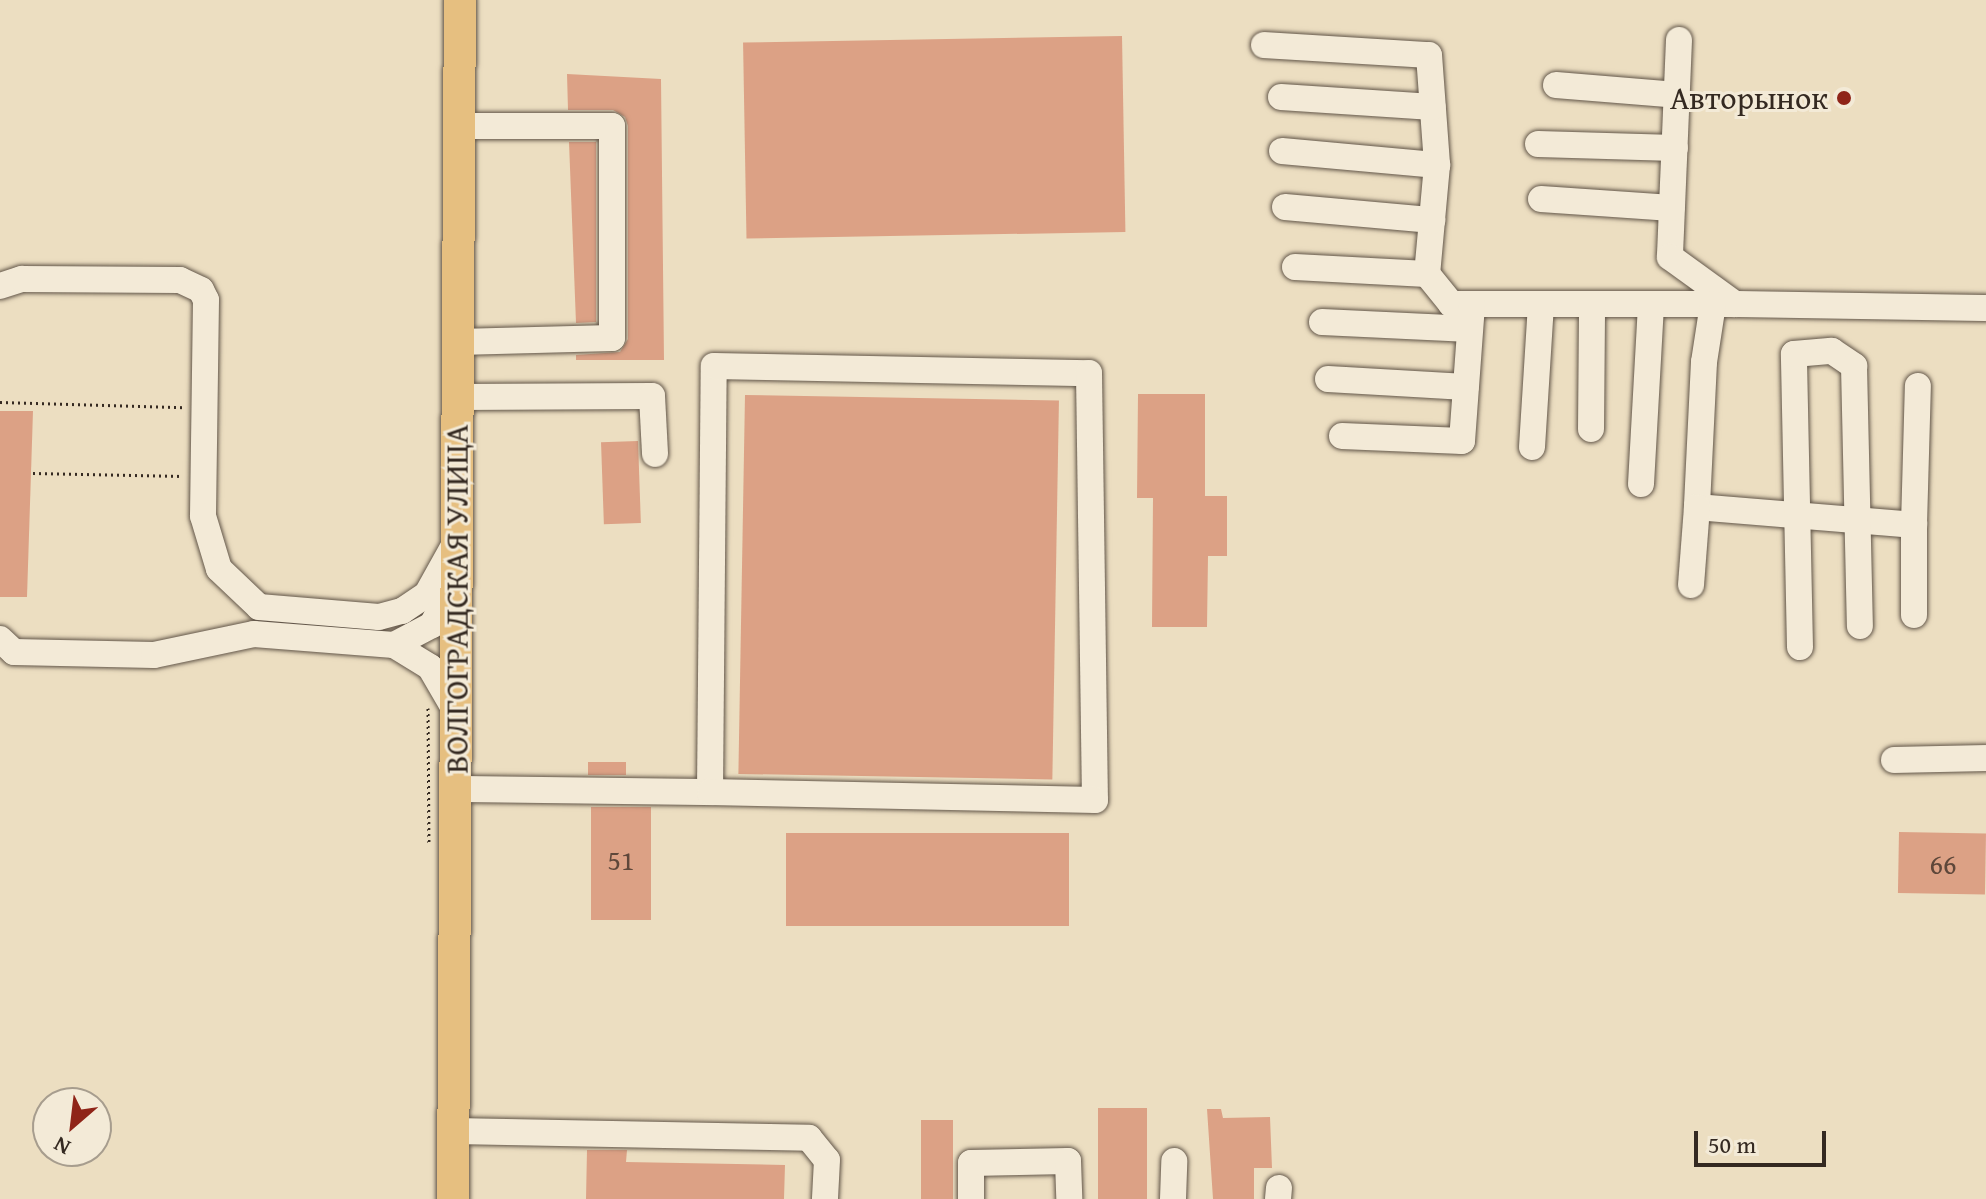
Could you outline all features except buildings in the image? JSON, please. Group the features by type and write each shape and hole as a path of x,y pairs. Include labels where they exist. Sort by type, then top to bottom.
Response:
{"main road":[{"name":"ВОЛГОГРАДСКАЯ УЛИЦА","path":"453,1199 456,789 442,707 456,671 460,0"}],"lane":[{"path":"1679,40 1670,257 1724,304"},
{"path":"1264,45 1429,55 1437,165 1427,274 1451,304 1471,317"},
{"path":"1556,85 1677,95"},
{"path":"1281,97 1433,107"},
{"path":"458,342 612,338 612,126 460,126"},
{"path":"1538,144 1675,148"},
{"path":"1282,151 1437,165"},
{"path":"1541,199 1672,208"},
{"path":"1285,207 1432,220"},
{"path":"1295,267 1427,274"},
{"path":"0,286 22,279 193,284 206,300 204,477 209,544 219,569 241,594 259,607 379,617 402,611 427,594 457,538"},
{"path":"1322,322 1471,317 1541,304 1986,308"},
{"path":"1532,447 1541,304"},
{"path":"1591,429 1592,304"},
{"path":"1641,484 1651,304"},
{"path":"1691,585 1704,362 1724,304"},
{"path":"1342,436 1462,441 1471,317"},
{"path":"1800,647 1801,516 1794,354 1832,351 1854,366 1860,521 1860,626"},
{"path":"456,789 1095,800 1089,373 714,366 710,792"},
{"path":"1328,379 1466,387"},
{"path":"1914,615 1918,386"},
{"path":"458,397 652,396 655,454"},
{"path":"1697,507 1914,525"},
{"path":"394,645 420,636 442,615 457,571"},
{"path":"379,617 420,636 456,671"},
{"path":"5,647 169,655 254,634 394,645 416,656 442,679 442,707"},
{"path":"1894,760 1986,758"},
{"path":"454,1131 809,1138 827,1160 825,1199"},
{"path":"971,1199 971,1163 1068,1161 1069,1199"},
{"path":"1173,1199 1174,1161"}],"path":[{"path":"0,402 205,408"},
{"path":"33,473 204,477"},
{"path":"429,849 442,707"}],"place":[{"name":"Авторынок","path":"1844,98"}]}
